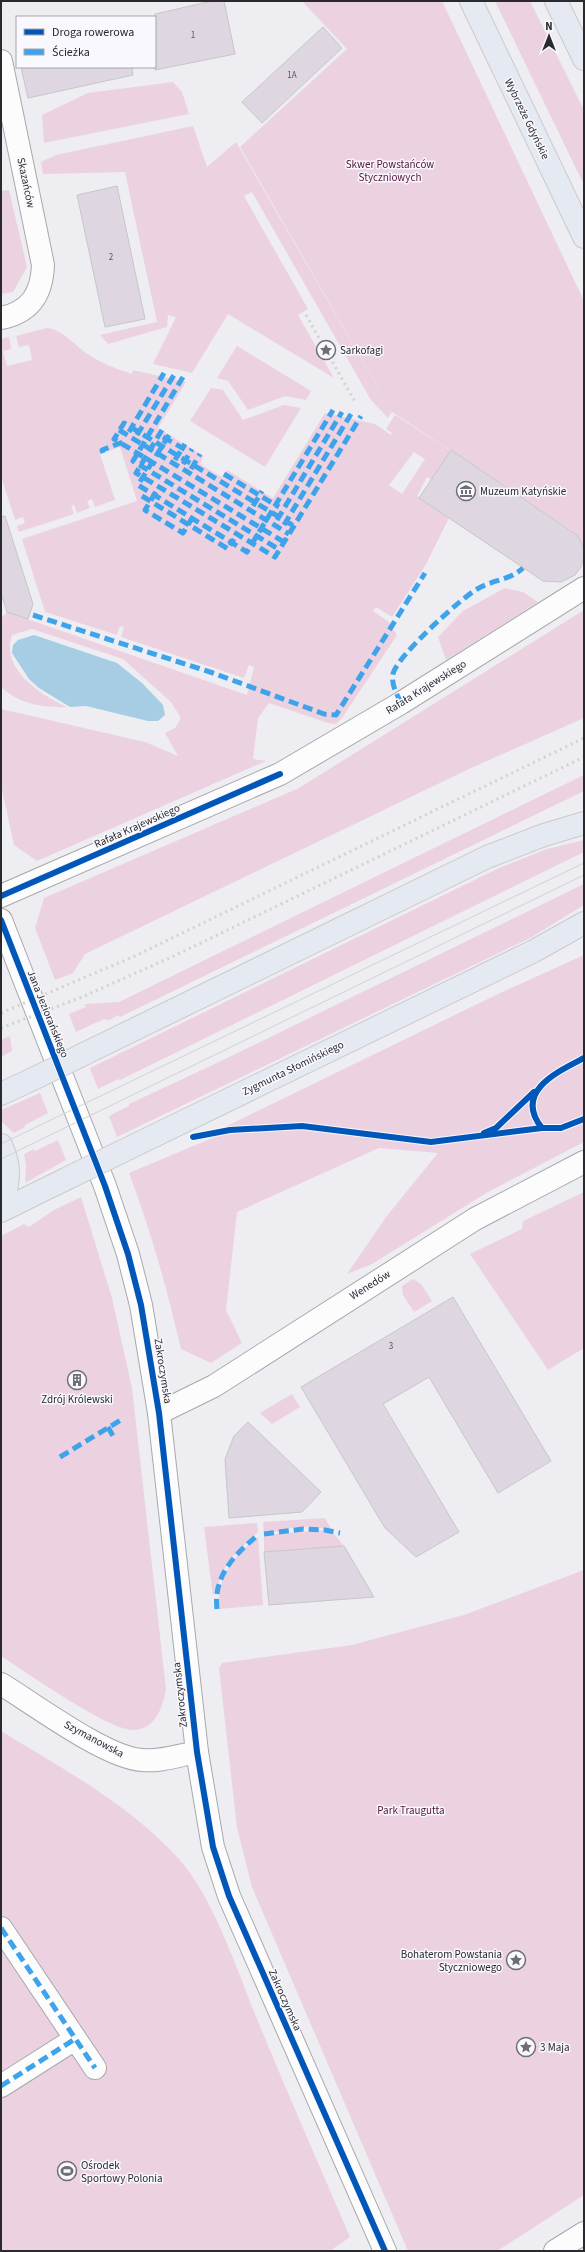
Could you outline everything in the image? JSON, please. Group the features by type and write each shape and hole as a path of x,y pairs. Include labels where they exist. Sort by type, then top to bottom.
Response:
{"main road":[{"name":"Wybrzeże Gdyńskie","path":"471,1 584,237"},
{"path":"556,1 584,59"},
{"path":"1,1094 488,857 544,835 584,824"},
{"name":"Zygmunta Słomińskiego","path":"1,1210 534,952 584,923"},
{"path":"1,1145 7,1156 10,1175 1,1210"}],"street":[{"name":"Skazańców","path":"1,61 43,265 39,292 32,303 1,318"},
{"name":"Rafała Krajewskiego","path":"1,896 280,774 395,707 584,588"},
{"name":"Jana Jeziorańskiego","path":"1,920 28,992 78,1114"},
{"name":"Zakroczymska","path":"78,1114 105,1186 136,1281 150,1349 160,1413 197,1752 213,1847 229,1896 385,2251"},
{"name":"Wenedów","path":"160,1413 214,1386 476,1219 584,1162"},
{"name":"Szymanowska","path":"1,1684 82,1735 124,1756 142,1760 197,1752"},
{"path":"1,1928 95,2068"},
{"path":"1,2086 75,2039"},
{"path":"555,2251 580,2241"}],"green space":[{"name":"Skwer Powstańców Styczniowych","path":"302,1 442,1 584,301 584,552 580,539 571,530 392,412 240,147 347,49"},
{"path":"495,1 530,1 584,110 584,185"},
{"path":"173,82 182,92 189,114 44,143 42,115 88,93"},
{"path":"193,126 207,167 236,142 392,412 388,418 371,400 252,192 244,196 308,309 298,315 334,378 228,314 192,373 153,364 176,317 168,315 167,327 108,344 100,335 157,322 125,172 43,174 41,162 56,155"},
{"path":"9,190 27,267 13,292 1,294 1,191"},
{"path":"47,328 53,329 64,335 89,355 115,368 132,374 133,370 186,382 158,428 204,456 200,464 222,477 227,470 273,498 325,413 375,424 391,435 392,433 386,429 395,415 451,451 432,480 427,477 417,496 449,518 425,566 392,617 376,607 373,611 389,622 397,635 342,718 336,724 328,723 269,703 258,718 253,759 266,761 37,861 14,845 1,785 1,709 145,742 178,756 165,733 175,728 181,718 171,702 123,659 32,629 12,635 10,647 12,659 17,670 35,688 67,707 40,706 23,701 8,693 1,687 1,618 7,612 247,695 254,667 249,665 244,678 121,637 124,627 120,626 117,635 45,612 22,539 137,501 120,447 100,454 115,500 95,507 92,499 87,501 90,508 77,513 74,505 71,506 74,514 19,532 17,526 25,523 23,517 15,520 1,476 1,339 9,337 11,349 3,351 7,366 32,360 29,345 19,347 16,336","holes":["414,452 425,459 402,494 389,485"]},
{"path":"237,346 311,391 306,400 285,396 248,410 228,381 217,378"},
{"path":"211,388 223,390 243,420 284,405 301,408 265,467 190,421"},
{"path":"505,588 523,592 538,602 446,660 438,637 463,611"},
{"path":"584,610 584,718 471,768 85,954 73,973 55,980 35,928 44,898 299,788"},
{"path":"584,775 584,791 120,1017 118,1015 110,1020 104,1019 76,1032 69,1014 86,1007 85,1004 119,1002"},
{"path":"584,840 584,852 120,1080 119,1079 98,1089 90,1068 499,868 547,849"},
{"path":"584,884 584,905 532,937 117,1137 109,1116 129,1106 129,1104 221,1061"},
{"path":"584,955 584,1142 488,1192 372,1264 347,1274 386,1217 438,1153 379,1148 237,1212 226,1310 242,1343 211,1363 181,1349 158,1260 129,1173 217,1136 219,1130 233,1123 498,994"},
{"path":"10,1036 12,1051 1,1057 1,1040"},
{"path":"40,1093 48,1113 25,1125 25,1127 14,1133 1,1121 1,1110"},
{"path":"58,1140 66,1160 25,1183 26,1165 24,1154 34,1149 35,1151"},
{"path":"584,1192 584,1348 548,1370 470,1254 522,1229 523,1221"},
{"path":"81,1197 112,1298 132,1388 166,1689 163,1703 157,1716 147,1726 141,1729 133,1730 105,1721 87,1711 1,1656 1,1236 24,1224 29,1227 54,1210"},
{"path":"413,1279 421,1284 432,1301 414,1312 403,1295 402,1286"},
{"path":"292,1394 300,1407 272,1424 260,1413"},
{"path":"325,1518 333,1532 307,1527 264,1532 263,1522"},
{"path":"257,1523 258,1532 228,1561 213,1596 204,1527"},
{"path":"325,1530 334,1534 344,1546 264,1552 264,1535"},
{"path":"258,1537 263,1605 219,1609 219,1598 224,1577 235,1559"},
{"name":"Park Traugutta","path":"584,1570 584,2195 497,2251 408,2251 252,1887 237,1828 219,1668 222,1663 352,1645 464,1615"},
{"path":"1,1731 117,1804 139,1821 160,1839 179,1859 203,1893 224,1936 268,2046 350,2237 330,2251 1,2251"}],"water":[{"path":"34,635 117,663 142,683 163,705 165,715 158,721 148,721 86,706 70,707 39,688 29,679 12,653 13,645 18,640"}],"building":[{"path":"212,1 224,1 235,54 155,70 155,14"},
{"path":"323,27 342,48 262,123 242,102"},
{"path":"21,68 132,68 133,75 28,98"},
{"path":"117,186 145,319 105,327 77,195"},
{"path":"451,450 577,535 583,546 584,557 581,567 575,575 561,582 543,581 419,498"},
{"path":"5,516 33,604 28,619 7,612 1,593 1,517"},
{"path":"453,1297 551,1461 498,1493 429,1377 383,1404 459,1532 416,1557 385,1528 301,1387"},
{"path":"248,1422 321,1492 302,1512 229,1518 225,1459 234,1436"},
{"path":"344,1546 374,1597 269,1605 264,1552"}],"tram line":[{"path":"1,1144 584,863"},
{"path":"1,1159 584,875"}],"railway":[{"path":"306,315 355,402"},
{"path":"1,1013 135,956 584,738"},
{"path":"1,1028 82,997 174,956 584,757"}],"marked path":[{"path":"129,432 164,373"},
{"path":"137,435 174,375"},
{"path":"183,377 133,461 280,550"},
{"path":"169,435 138,485 247,552 333,410"},
{"path":"277,520 342,412"},
{"path":"284,525 351,414"},
{"path":"162,430 136,473 275,557 361,416"},
{"path":"284,542 114,439 124,423 294,526"},
{"path":"119,430 289,534"},
{"path":"163,437 186,450"},
{"path":"103,453 102,450 123,442"},
{"path":"175,460 185,444"},
{"path":"183,464 192,449"},
{"path":"191,469 200,454"},
{"path":"224,474 279,507"},
{"path":"253,506 262,491"},
{"path":"156,492 145,510 183,533 194,515"},
{"path":"142,496 228,549 234,539"},
{"path":"401,703 393,682 393,674 397,666 417,641 459,602 471,593 485,585 513,575 523,568"},
{"path":"33,615 213,673 324,714 336,715 425,573"},
{"path":"60,1457 124,1418"},
{"path":"108,1427 114,1438"},
{"path":"264,1534 303,1529 325,1530 340,1533"},
{"path":"217,1609 218,1586 222,1576 227,1567 241,1550 258,1535"},
{"path":"1,1928 95,2068"},
{"path":"1,2086 75,2039"}],"cycle path":[{"path":"1,896 280,774"},
{"path":"1,920 105,1186 128,1254 141,1305 159,1413 197,1752 213,1847 229,1896 385,2251"},
{"path":"584,1058 551,1077 542,1085 535,1094 533,1104 534,1115 542,1128 561,1128 584,1119"},
{"path":"484,1133 496,1128 534,1092"},
{"path":"193,1137 230,1130 302,1126 431,1142 542,1128"}],"place":[{"name":"Sarkofagi","path":"326,350"},
{"name":"Muzeum Katyńskie","path":"466,491"},
{"name":"Zdrój Królewski","path":"77,1380"},
{"name":"Bohaterom Powstania Styczniowego","path":"516,1960"},
{"name":"3 Maja","path":"526,2047"},
{"name":"Ośrodek Sportowy Polonia","path":"67,2171"}]}
